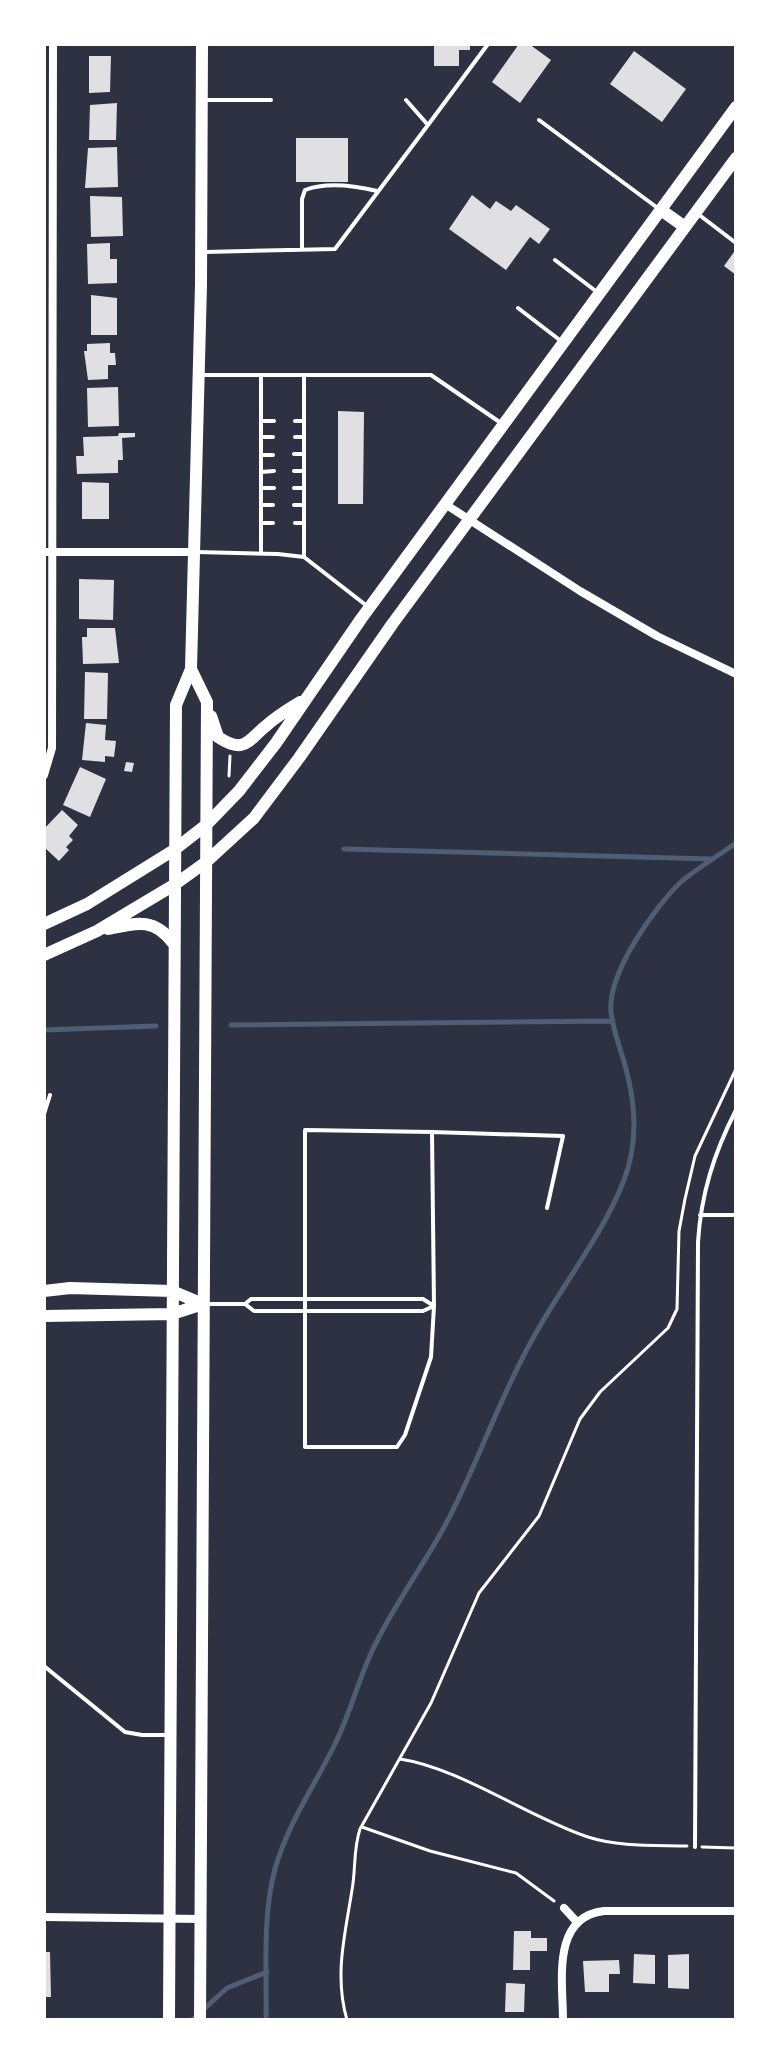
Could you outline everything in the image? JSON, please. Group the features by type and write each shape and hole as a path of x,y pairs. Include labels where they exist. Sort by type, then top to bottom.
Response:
{"main road":[{"path":"169,2018 176,705 191,669 201,252 202,44"},
{"path":"44,924 87,904 174,850 206,825 239,791 736,107"},
{"path":"44,955 97,931 174,885 206,862 254,818 736,158"},
{"path":"661,210 685,227"},
{"path":"191,669 207,702 218,737 240,746 250,743 266,726 309,695"},
{"path":"200,2020 207,702"},
{"path":"97,931 136,923 148,924 165,931 174,943"},
{"path":"44,1291 70,1288 172,1291 203,1304"},
{"path":"44,1316 172,1314 203,1304"}],"street":[{"path":"44,775 52,748 48,552 53,44"},
{"path":"445,504 580,591 657,636 736,674"},
{"path":"48,552 194,552"},
{"path":"564,1908 576,1921"},
{"path":"563,2020 563,1948 576,1921 604,1911 736,1911"},
{"path":"44,1917 201,1919"}],"lane":[{"path":"201,252 335,249 488,44"},
{"path":"202,100 271,100"},
{"path":"406,100 428,125"},
{"path":"539,120 661,210"},
{"path":"302,250 302,199 305,190 314,187 361,187 378,191"},
{"path":"696,212 736,243"},
{"path":"555,260 599,294"},
{"path":"518,308 563,343"},
{"path":"198,375 431,375 503,424"},
{"path":"261,375 261,553"},
{"path":"304,375 304,557"},
{"path":"261,421 274,421"},
{"path":"295,421 304,421"},
{"path":"261,437 273,437"},
{"path":"295,437 304,437"},
{"path":"294,454 304,454"},
{"path":"261,455 273,455"},
{"path":"261,472 274,471"},
{"path":"294,471 304,471"},
{"path":"261,488 274,488"},
{"path":"294,488 304,488"},
{"path":"261,505 273,505"},
{"path":"294,505 304,505"},
{"path":"261,523 273,523"},
{"path":"295,523 304,523"},
{"path":"194,552 304,557 370,608"},
{"path":"44,1114 50,1095"},
{"path":"695,1847 700,1215 707,1178 736,1110"},
{"path":"432,1132 434,1306 431,1357 405,1435 397,1447 305,1447 305,1130 432,1132 563,1136 547,1208"},
{"path":"700,1215 736,1215"},
{"path":"245,1304 251,1299 423,1299 434,1306"},
{"path":"203,1304 245,1304 254,1311 423,1311 434,1306"},
{"path":"44,1666 125,1732 171,1735"}],"path":[{"path":"223,766 229,760 229,776"},
{"path":"347,2020 341,1991 340,1958 353,1888 355,1845 362,1827 431,1703 479,1593 539,1516 580,1419 600,1392 668,1328 677,1309 679,1231 692,1170 710,1121 736,1069"},
{"path":"400,1759 416,1761 440,1771 586,1837 606,1842 736,1848"},
{"path":"362,1827 430,1851 516,1873 564,1908"}],"building":[{"path":"434,44 470,44 470,50 459,50 459,66 434,66"},
{"path":"519,44 529,44 551,60 520,103 492,82"},
{"path":"634,51 686,89 662,122 610,84"},
{"path":"89,56 111,56 110,92 89,93"},
{"path":"117,103 116,140 89,140 90,105"},
{"path":"296,138 348,138 348,182 296,182"},
{"path":"117,147 118,187 85,188 88,148"},
{"path":"472,195 490,209 496,201 511,211 516,205 550,229 539,244 530,237 506,270 449,229"},
{"path":"90,196 122,197 123,236 91,237"},
{"path":"110,243 110,259 117,259 117,283 88,284 87,244"},
{"path":"736,253 736,275 724,266"},
{"path":"91,295 117,298 117,335 91,335"},
{"path":"110,343 110,353 115,353 116,365 108,365 108,379 88,380 84,351 87,351 87,344"},
{"path":"118,387 119,426 88,427 87,388"},
{"path":"338,411 364,412 363,504 338,504"},
{"path":"119,433 135,433 135,437 122,438 123,460 118,460 118,473 77,474 76,456 84,456 83,437 118,436"},
{"path":"82,482 109,483 109,519 82,519"},
{"path":"79,579 114,580 113,620 79,619"},
{"path":"87,628 115,628 119,663 83,664 82,637 87,637"},
{"path":"85,672 108,673 107,719 84,719"},
{"path":"86,723 106,725 105,740 116,741 114,757 105,756 105,762 82,760"},
{"path":"126,762 134,763 132,772 124,771"},
{"path":"80,767 106,779 90,817 63,805"},
{"path":"62,810 78,825 69,836 73,840 66,847 69,850 59,861 44,847 44,829"},
{"path":"514,1931 531,1931 531,1938 547,1938 547,1951 530,1951 530,1970 513,1970"},
{"path":"44,1952 50,1952 51,1997 44,1997"},
{"path":"634,1954 655,1955 655,1984 633,1983"},
{"path":"689,1954 689,1989 668,1988 668,1955"},
{"path":"619,1960 620,1974 609,1974 609,1992 585,1992 583,1961"},
{"path":"506,1983 525,1984 524,2012 505,2012"}],"waterway":[{"path":"266,2020 268,1906 280,1852 340,1733 380,1636 442,1531 519,1364 593,1241 615,1201 629,1166 633,1111 611,1012 617,979 635,942 671,892 688,876 736,843"},
{"path":"344,849 711,859"},
{"path":"231,1025 613,1021"},
{"path":"44,1030 156,1026"},
{"path":"192,2020 227,1988 267,1972"}]}
